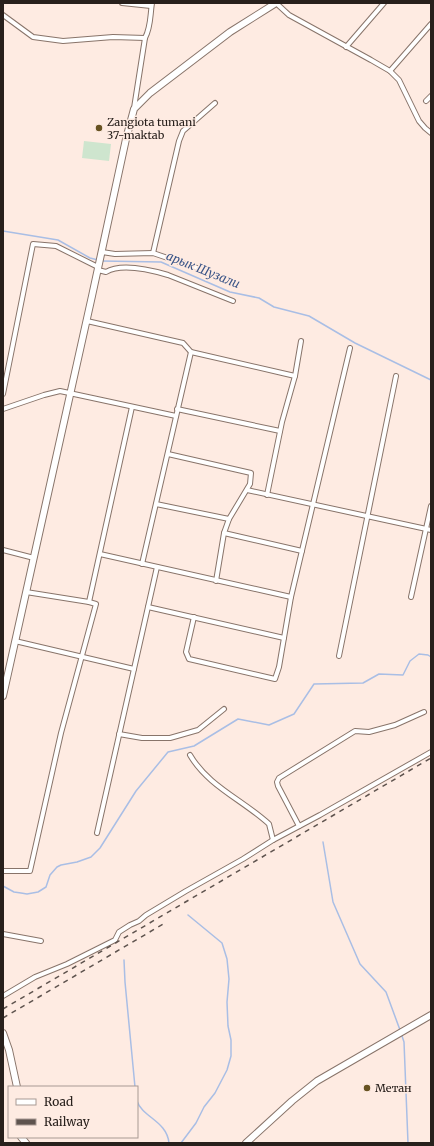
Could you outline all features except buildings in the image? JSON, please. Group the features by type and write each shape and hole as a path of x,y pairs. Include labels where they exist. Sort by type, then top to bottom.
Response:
{"main road":[{"path":"3,696 126,139 134,109 150,93 230,32 276,3"},
{"path":"246,1143 292,1101 317,1081 431,1016"},
{"path":"3,1033 9,1050 17,1086"}],"street":[{"path":"122,3 152,5 149,30 145,38 134,109"},
{"path":"276,3 289,15 390,71 399,80 419,121 431,132"},
{"path":"346,47 384,3"},
{"path":"3,15 33,37 63,42 113,37 145,38"},
{"path":"390,71 431,24"},
{"path":"426,101 431,96"},
{"path":"152,253 179,141 183,131 215,103"},
{"path":"3,394 33,244 56,246 106,272 113,268 139,268 168,275 233,302"},
{"path":"101,254 152,253 197,268"},
{"path":"87,321 183,343 191,352 295,376"},
{"path":"267,495 280,431 295,376 301,341"},
{"path":"194,617 186,652 189,659 275,678 279,667 291,597 350,348"},
{"path":"142,564 191,352"},
{"path":"339,656 396,376"},
{"path":"3,409 60,391 71,392 176,416"},
{"path":"89,602 132,407"},
{"path":"178,408 280,431"},
{"path":"168,454 251,473 250,484 228,520 224,533 216,581"},
{"path":"247,490 429,529"},
{"path":"156,504 228,520"},
{"path":"411,596 429,529 431,506"},
{"path":"224,533 302,551"},
{"path":"3,550 34,558"},
{"path":"100,554 291,597"},
{"path":"96,833 157,567"},
{"path":"3,871 30,871 61,733 96,604 26,592"},
{"path":"148,607 284,638"},
{"path":"15,642 134,670"},
{"path":"119,734 142,738 170,738 198,730 224,709"},
{"path":"299,826 278,786 277,782 279,778 355,731 369,732 395,725 424,712"},
{"path":"3,996 35,977 67,964 115,940 119,932 166,903 273,840 431,752"},
{"path":"190,755 197,766 208,778 269,824 273,840"},
{"path":"3,934 41,941"}],"green space":[{"path":"84,141 111,144 109,161 82,158"}],"waterway":[{"name":"арык Шузали","path":"3,231 58,240 90,258 98,260"},
{"name":"арык Шузали","path":"101,261 161,262 230,292 259,298 274,307 309,316 355,343 431,380"},
{"path":"3,886 14,892 27,894 38,892 46,887 50,875 57,867 91,857 100,848 136,791 168,752 194,746 238,719 269,725 294,714 314,684 363,683 379,674 403,675 410,661 419,654 428,655 431,657"},
{"path":"323,842 333,902 360,964 386,992 400,1030"},
{"path":"181,1143 196,1123 204,1107 215,1093 227,1070 231,1056 227,1002 229,979 227,959 222,943 188,915"},
{"path":"124,960 135,1086"},
{"path":"401,1033 404,1042 408,1143"},
{"path":"138,1103 144,1111 164,1129 169,1143"}],"railway":[{"path":"3,1009 431,758"},
{"path":"3,1018 165,923"}],"place":[{"name":"Zangiota tumani 37-maktab","path":"99,128"},
{"name":"Метан","path":"367,1088"}]}
